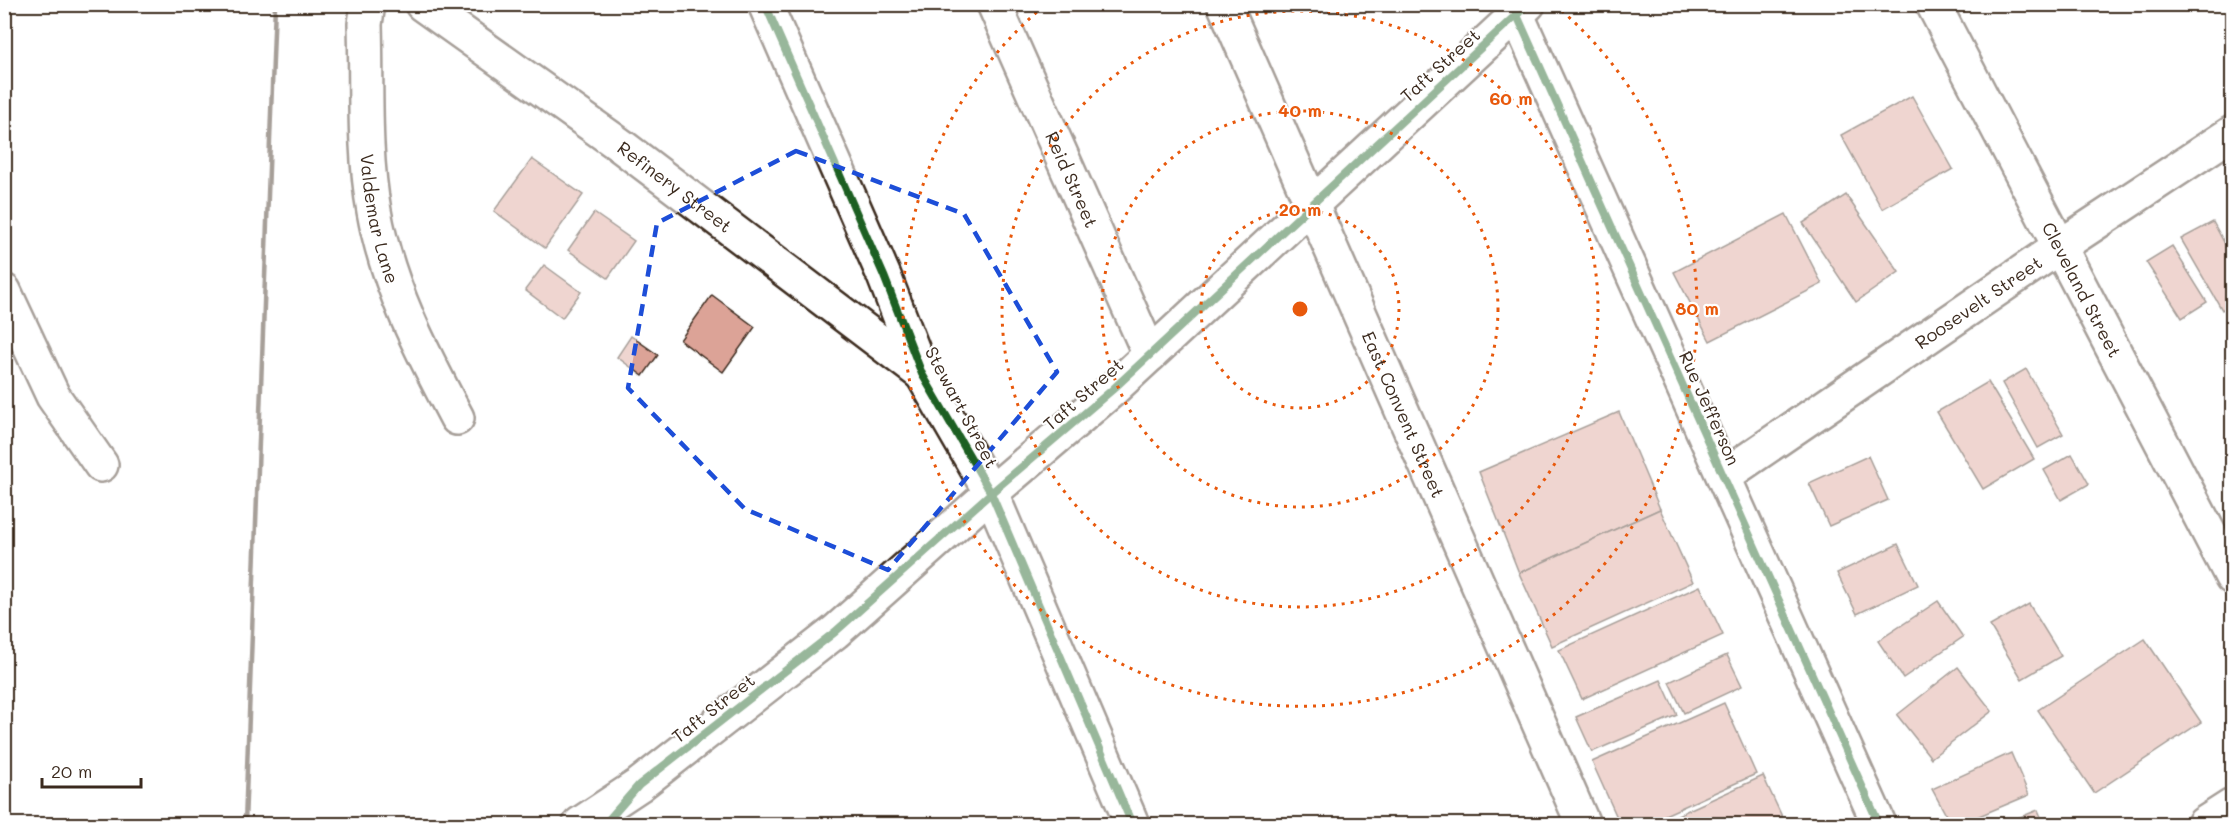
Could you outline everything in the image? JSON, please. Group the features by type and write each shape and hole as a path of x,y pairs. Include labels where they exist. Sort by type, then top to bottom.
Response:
{"street":[{"name":"Valdemar Lane","path":"368,4 365,24 368,162 374,211 390,274 431,369 457,418"},
{"name":"Refinery Street","path":"422,4 620,145 922,374"},
{"name":"Stewart Street","path":"765,4 884,276 922,374 992,493 1132,825"},
{"name":"Reid Street","path":"994,4 1150,355"},
{"name":"East Convent Street","path":"1224,4 1583,825"},
{"name":"Cleveland Street","path":"1932,4 2232,577"},
{"name":"Taft Street","path":"580,825 639,785 835,632 1112,390 1519,8"},
{"name":"Rue Jefferson","path":"1519,8 1879,825"},
{"name":"Roosevelt Street","path":"1724,476 2059,247 2232,133"},
{"path":"4,291 53,396 101,465"},
{"path":"605,825 639,785"}],"highlighted area":[{"path":"796,151 964,214 1057,372 888,570 745,509 628,388 657,223"}],"building":[{"path":"1912,96 1953,169 1882,209 1841,135"},
{"path":"532,159 583,195 545,248 494,211"},
{"path":"1846,195 1899,272 1856,302 1803,223"},
{"path":"594,213 634,241 608,278 568,250"},
{"path":"1786,214 1822,284 1710,341 1674,272"},
{"path":"2213,222 2232,257 2232,304 2222,310 2181,239"},
{"path":"2172,246 2207,302 2182,318 2146,262"},
{"path":"544,265 581,292 562,318 525,290"},
{"path":"712,295 755,327 723,372 680,340"},
{"path":"631,336 658,355 643,376 617,357"},
{"path":"2026,369 2063,434 2038,448 2002,383"},
{"path":"1988,382 2034,459 1983,489 1937,412"},
{"path":"1619,412 1660,509 1519,573 1479,472"},
{"path":"2072,454 2089,484 2061,500 2044,470"},
{"path":"1868,456 1888,500 1829,526 1809,483"},
{"path":"1660,509 1693,582 1552,646 1519,573"},
{"path":"1898,544 1918,585 1857,614 1837,573"},
{"path":"1700,586 1723,635 1582,699 1559,650"},
{"path":"1938,601 1963,637 1903,678 1878,641"},
{"path":"2029,604 2061,656 2022,679 1990,626"},
{"path":"2145,639 2201,722 2094,793 2038,710"},
{"path":"1727,655 1742,686 1684,713 1669,682"},
{"path":"1958,667 1992,711 1931,758 1897,715"},
{"path":"1661,680 1677,715 1592,752 1576,717"},
{"path":"1724,703 1756,774 1645,824 1620,824 1592,762"},
{"path":"2011,753 2029,795 1960,824 1951,824 1932,789"},
{"path":"1763,776 1785,823 1658,824"},
{"path":"2038,810 2044,824 2003,824"}],"railway":[{"path":"245,824 275,4"}],"cycle path":[{"path":"765,4 884,276 922,374 991,493 1132,824"},
{"path":"1512,4 1879,824"},
{"path":"605,824 639,785 835,632 991,493 1112,390 1528,4"}]}
